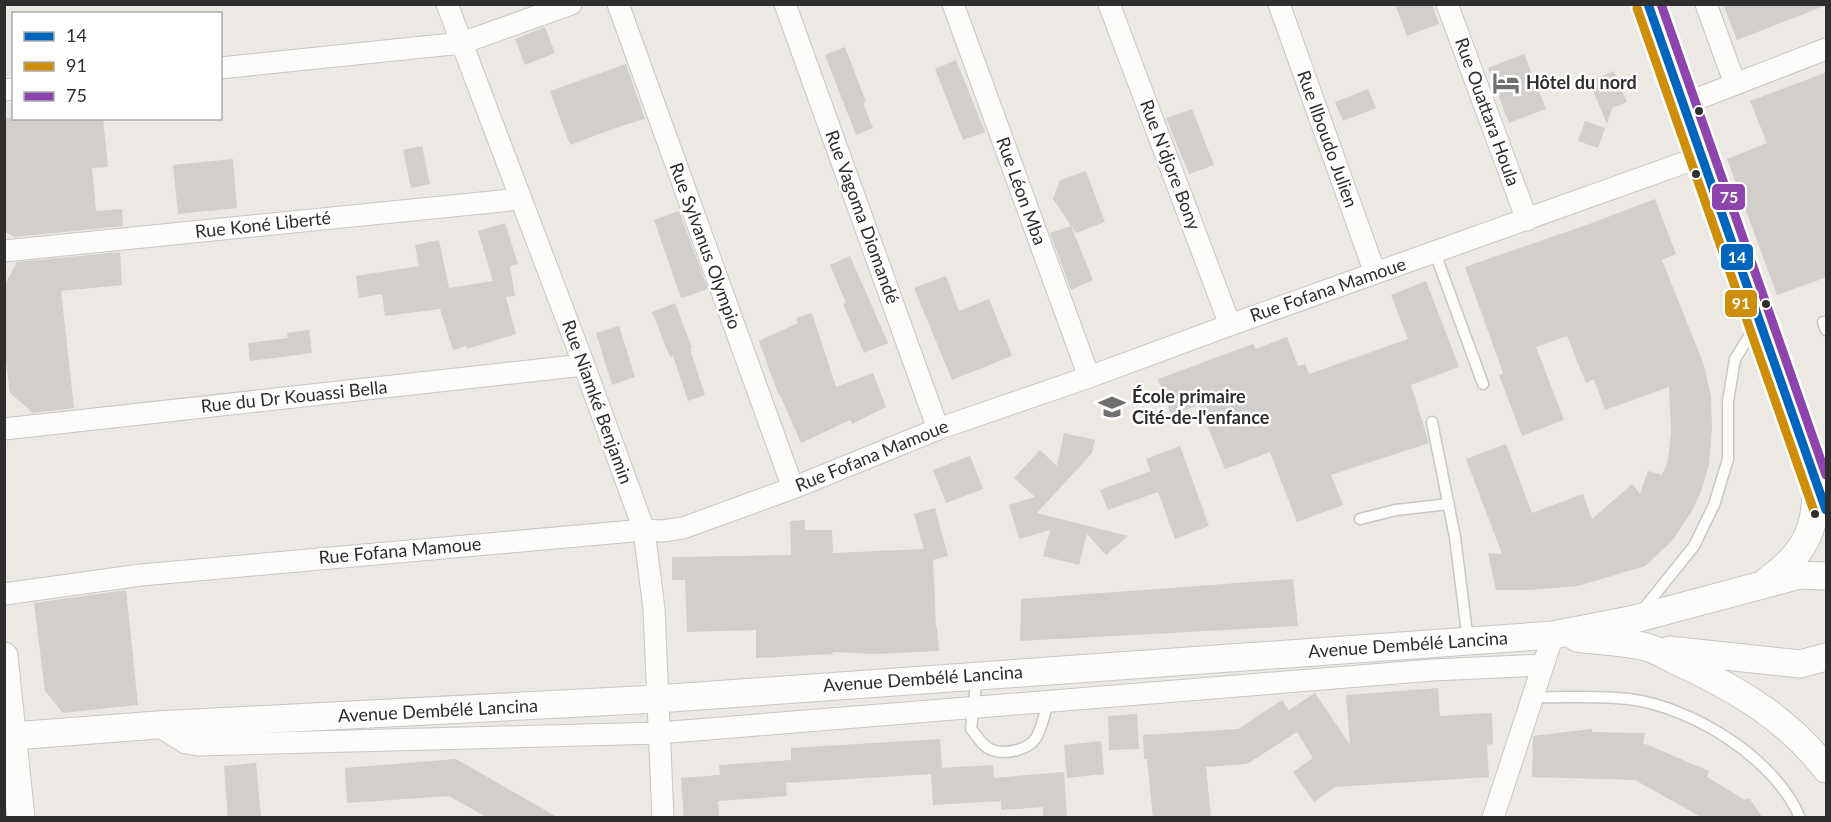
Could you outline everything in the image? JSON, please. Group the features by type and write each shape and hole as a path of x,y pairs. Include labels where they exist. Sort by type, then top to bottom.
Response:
{"street":[{"name":"Rue Niamké Benjamin","path":"447,4 644,530 654,609 663,818"},
{"path":"222,68 462,43 571,4"},
{"name":"Rue Sylvanus Olympio","path":"618,4 793,488"},
{"name":"Rue Vagoma Diomandé","path":"785,4 938,429"},
{"name":"Rue Léon Mba","path":"953,4 1089,378"},
{"name":"Rue N'djore Bony","path":"1109,4 1230,325"},
{"name":"Rue Ilboudo Julien","path":"1279,4 1375,273"},
{"name":"Rue Ouattara Houla","path":"1447,4 1527,220"},
{"path":"1648,4 1760,319 1821,474 1827,510"},
{"path":"1706,4 1735,84"},
{"path":"1684,104 1827,49"},
{"name":"Rue Fofana Mamoue","path":"4,594 153,573 683,528 793,488 938,429 1089,378 1230,325 1703,156"},
{"name":"Rue Koné Liberté","path":"4,250 521,199"},
{"name":"Rue du Dr Kouassi Bella","path":"4,429 584,365"},
{"path":"1757,588 1787,566 1801,548 1812,527 1821,474"},
{"name":"Avenue Dembélé Lancina","path":"13,736 157,725 657,699 1553,635 1635,620 1800,575 1827,576"},
{"path":"1493,818 1553,635 1647,648 1800,664 1827,657"},
{"path":"1647,648 1743,695 1776,717 1812,750 1827,769"},
{"path":"157,725 186,743 198,745 659,733 1048,700 1434,670 1543,664"},
{"path":"5,670 13,736 10,772 21,818"}],"lane":[{"path":"1435,253 1483,384"},
{"path":"1635,620 1694,546 1714,505 1728,459 1728,401 1736,359 1760,319"},
{"path":"1432,422 1455,537 1468,641"},
{"path":"1360,519 1396,510 1449,504"},
{"path":"977,675 971,729 992,750 1012,751 1028,746 1036,737 1048,700"},
{"path":"1532,697 1629,699 1678,712 1727,736 1763,765 1793,801 1800,818"}],"building":[{"path":"1395,4 1432,4 1439,24 1407,36"},
{"path":"1723,4 1824,4 1824,6 1737,40"},
{"path":"545,27 555,53 525,65 515,39"},
{"path":"845,47 866,102 863,103 873,128 856,135 825,55"},
{"path":"1524,54 1546,109 1509,123 1488,68"},
{"path":"956,60 985,132 963,140 935,69"},
{"path":"626,64 645,119 570,145 550,91"},
{"path":"1614,71 1627,102 1612,108 1607,124 1589,81"},
{"path":"1827,72 1827,277 1777,295 1727,159 1767,143 1750,101"},
{"path":"1368,89 1376,108 1343,121 1335,102"},
{"path":"1192,109 1214,165 1189,174 1166,118"},
{"path":"4,118 12,118 12,120 103,120 108,167 92,168 96,211 122,209 123,226 14,237 4,231"},
{"path":"1585,121 1605,128 1598,148 1578,141"},
{"path":"422,146 430,184 411,188 403,150"},
{"path":"233,159 237,208 178,214 173,165"},
{"path":"1086,171 1105,222 1076,233 1053,199 1060,180"},
{"path":"1655,199 1676,254 1662,260 1704,365 1711,397 1712,427 1709,464 1702,489 1692,511 1672,541 1645,566 1578,586 1496,590 1488,553 1502,554 1466,459 1506,444 1532,513 1583,494 1592,519 1632,484 1640,494 1648,471 1662,475 1668,460 1671,431 1669,387 1605,410 1594,379 1586,383 1567,336 1536,347 1564,420 1522,436 1499,375 1503,373 1465,267"},
{"path":"679,211 708,289 681,298 654,220"},
{"path":"505,223 518,264 510,266 515,296 506,297 516,334 467,349 466,346 453,350 440,309 385,316 382,294 359,298 356,276 419,266 415,245 439,240 449,288 493,281 478,231"},
{"path":"1071,226 1093,280 1071,290 1050,233"},
{"path":"120,252 122,285 61,291 74,408 33,413 10,393 4,345 4,287 17,262"},
{"path":"850,256 888,343 864,353 843,304 846,303 830,265"},
{"path":"946,276 959,311 989,299 1012,356 952,380 914,288"},
{"path":"1426,281 1459,367 1411,385 1429,443 1331,475 1343,505 1297,522 1270,452 1225,469 1199,405 1171,415 1158,379 1253,344 1256,349 1287,337 1298,366 1305,364 1309,374 1408,339 1391,295"},
{"path":"675,303 692,348 690,349 705,395 688,401 673,356 670,357 652,312"},
{"path":"812,313 836,387 873,373 886,407 852,424 850,420 801,443 779,396 759,341 798,323 796,318"},
{"path":"619,326 635,377 612,385 596,333"},
{"path":"309,330 312,353 250,361 248,343 288,338 287,333"},
{"path":"1064,433 1095,440 1092,453 1037,513 1128,536 1106,555 1087,534 1079,565 1043,556 1050,530 1019,539 1009,505 1035,497 1014,478 1040,450 1057,466"},
{"path":"1180,446 1209,526 1175,539 1158,492 1108,510 1100,490 1151,471 1146,459"},
{"path":"970,456 983,489 946,503 933,470"},
{"path":"935,508 948,556 933,560 939,651 875,654 833,652 833,654 756,658 756,630 687,632 685,580 672,580 672,557 791,555 790,521 805,520 805,530 832,530 833,553 924,549 914,514"},
{"path":"1293,579 1298,626 1020,641 1021,599"},
{"path":"126,590 138,705 63,713 45,691 34,603"},
{"path":"1438,688 1440,716 1492,713 1493,744 1487,745 1489,777 1335,787 1314,802 1293,772 1313,758 1297,732 1247,764 1206,767 1211,818 1153,818 1147,759 1144,759 1143,735 1238,729 1282,700 1289,710 1315,693 1350,745 1346,695"},
{"path":"1137,714 1139,749 1109,750 1108,716"},
{"path":"1592,729 1592,732 1645,733 1643,743 1709,771 1707,777 1745,800 1749,798 1763,818 1703,818 1635,780 1532,777 1533,736"},
{"path":"940,739 942,768 993,765 994,778 1064,772 1067,818 1043,818 1043,807 1001,810 1001,801 933,805 931,774 786,783 787,796 718,801 719,818 684,818 681,778 720,775 719,765 791,760 791,748"},
{"path":"1101,741 1104,774 1067,778 1064,745"},
{"path":"456,759 559,818 488,818 449,796 347,803 345,768"},
{"path":"256,763 261,818 228,818 224,766"}],"transit line":[{"name":"14","path":"1648,4 1826,510"},
{"name":"75","path":"1661,4 1826,475"},
{"name":"91","path":"1637,8 1815,514"}],"place":[{"name":"Hôtel du nord","path":"1506,83"},
{"name":"École primaire Cité-de-l'enfance","path":"1112,407"}]}
